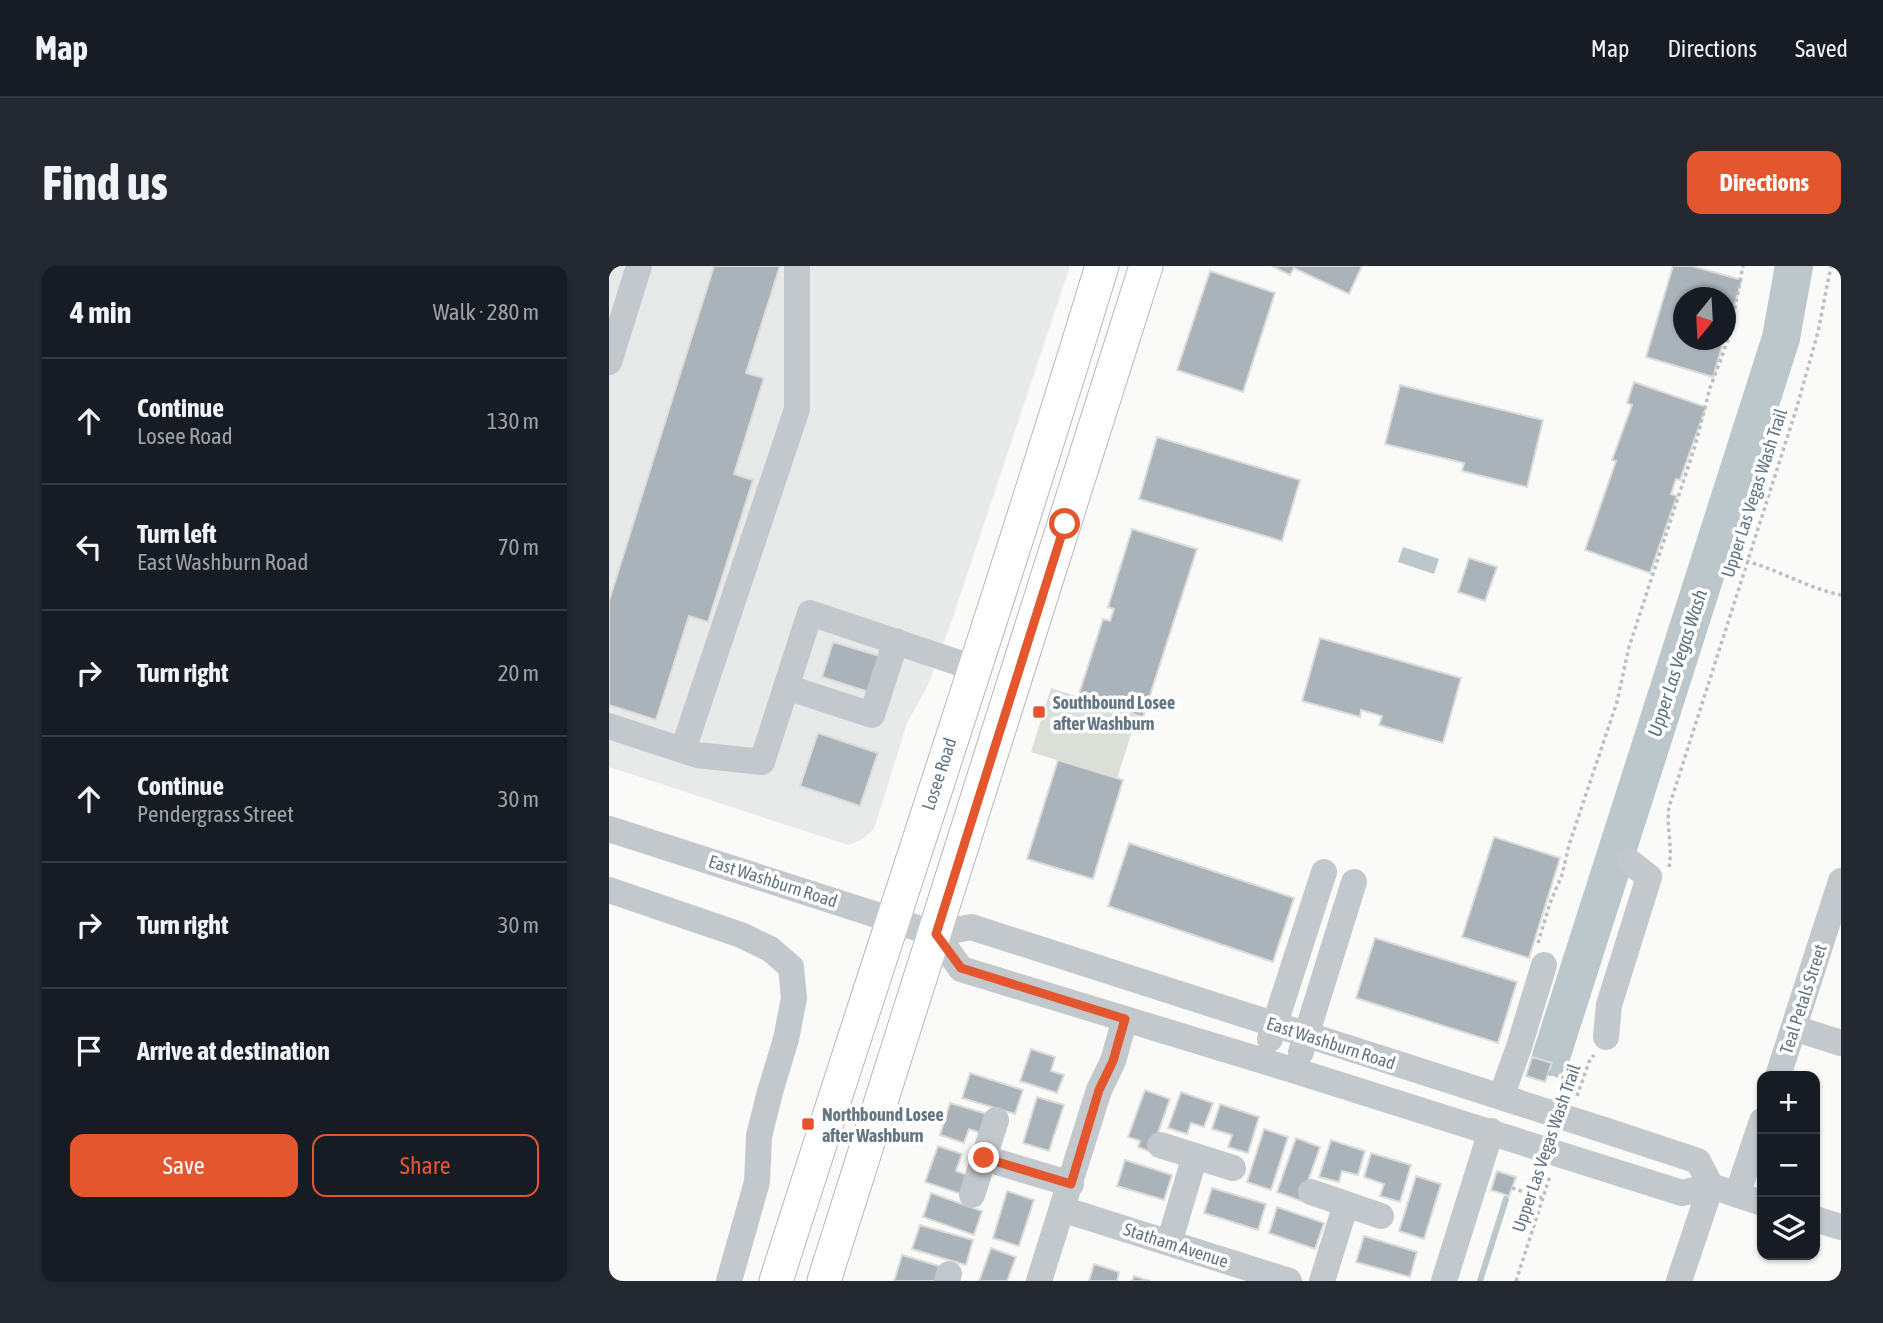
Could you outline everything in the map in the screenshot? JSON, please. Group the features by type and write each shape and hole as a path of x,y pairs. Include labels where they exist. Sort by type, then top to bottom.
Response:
{"main road":[{"name":"Losee Road","path":"776,1281 1026,513 1102,266"},
{"path":"824,1281 1146,266"}],"street":[{"path":"609,362 639,266"},
{"path":"683,750 797,409 797,266"},
{"path":"609,726 697,755 762,762 810,613 974,668"},
{"path":"786,687 872,715 896,642"},
{"name":"East Washburn Road","path":"609,829 936,934 971,927 1569,1119 1697,1161 1711,1186"},
{"path":"1606,1037 1609,1005 1649,877 1630,862"},
{"path":"1263,1061 1324,872"},
{"name":"Teal Petals Street","path":"1780,1071 1841,881"},
{"path":"1296,1071 1354,882"},
{"path":"609,890 741,935 770,949 791,967 794,998 786,1039 769,1092 759,1136 757,1182 729,1281"},
{"name":"East Washburn Road","path":"936,934 961,968 1491,1131 1682,1193 1711,1186 1757,1201"},
{"path":"1298,955 1328,965"},
{"path":"1501,1097 1519,1047 1539,960"},
{"path":"1039,1281 1099,1090 1113,1061 1125,1019"},
{"path":"1794,1028 1841,1043"},
{"path":"972,1195 996,1120"},
{"path":"1444,1281 1491,1131"},
{"path":"1737,1195 1758,1134"},
{"path":"1160,1145 1233,1168"},
{"path":"1169,1242 1195,1156"},
{"path":"984,1158 1071,1184"},
{"path":"1679,1281 1711,1186"},
{"path":"1311,1192 1381,1216"},
{"path":"1322,1281 1346,1204"},
{"name":"Statham Avenue","path":"1062,1209 1275,1279"},
{"path":"1820,1221 1841,1227"}],"path":[{"path":"1539,960 1550,902 1563,875 1569,845 1617,702 1629,648 1695,446 1710,387 1729,337 1743,266"},
{"name":"Upper Las Vegas Wash Trail","path":"1668,871 1670,861 1666,824 1669,807 1796,410 1818,332 1831,266"},
{"path":"1746,561 1766,566 1821,591 1841,595"},
{"name":"Upper Las Vegas Wash Trail","path":"1569,1119 1589,1062 1606,1037"},
{"path":"1548,1073 1581,1083"},
{"name":"Upper Las Vegas Wash Trail","path":"1516,1281 1558,1153"},
{"path":"1512,1188 1542,1198"}],"shaded area":[{"path":"609,266 1070,266 952,620 927,687 907,723 874,829 861,840 848,845 609,767"},
{"path":"1403,547 1439,559 1434,574 1398,562"},
{"path":"1051,688 1137,715 1117,779 1031,752"}],"building":[{"path":"714,266 780,266 746,373 764,378 734,474 753,480 708,622 689,616 656,720 609,705 609,601"},
{"path":"1272,266 1362,266 1349,294 1294,268 1290,275"},
{"path":"1673,266 1692,266 1742,280 1736,299 1736,287 1673,287 1673,350 1721,350 1713,377 1646,357"},
{"path":"1210,271 1275,293 1243,392 1177,370"},
{"path":"1634,382 1706,407 1680,480 1676,479 1671,494 1677,496 1650,573 1585,550 1616,461 1612,460 1632,405 1627,403"},
{"path":"1400,385 1543,420 1527,487 1462,471 1464,463 1385,444"},
{"path":"1157,437 1300,480 1282,541 1139,499"},
{"path":"1132,529 1197,549 1143,717 1078,697 1103,619 1110,621 1114,609 1108,607"},
{"path":"1469,558 1497,567 1485,601 1458,592"},
{"path":"1320,638 1461,678 1443,743 1379,725 1382,716 1361,710 1360,717 1302,701"},
{"path":"833,642 886,658 875,694 822,677"},
{"path":"818,733 878,753 860,806 800,786"},
{"path":"1058,760 1123,780 1093,879 1027,859"},
{"path":"1494,837 1560,858 1529,958 1462,937"},
{"path":"1129,843 1294,898 1273,962 1108,906"},
{"path":"1375,938 1517,982 1498,1043 1356,998"},
{"path":"1031,1049 1055,1057 1051,1071 1064,1075 1057,1093 1020,1081"},
{"path":"1532,1057 1552,1063 1545,1082 1526,1076"},
{"path":"970,1073 1023,1090 1015,1114 962,1098"},
{"path":"1145,1090 1170,1099 1151,1152 1138,1147 1140,1141 1128,1137"},
{"path":"1181,1092 1213,1103 1204,1127 1191,1123 1187,1134 1168,1128"},
{"path":"1037,1097 1064,1105 1049,1151 1023,1143"},
{"path":"950,1103 987,1114 981,1133 969,1129 964,1143 940,1135"},
{"path":"1220,1104 1259,1117 1248,1153 1228,1147 1232,1135 1212,1129"},
{"path":"1264,1129 1288,1137 1271,1190 1247,1182"},
{"path":"1296,1138 1320,1147 1301,1201 1277,1192"},
{"path":"1331,1140 1365,1151 1358,1175 1342,1171 1339,1182 1319,1177"},
{"path":"938,1146 962,1154 956,1171 967,1175 961,1194 925,1182"},
{"path":"1371,1153 1411,1165 1400,1202 1380,1196 1384,1184 1364,1177"},
{"path":"1125,1160 1172,1175 1164,1200 1117,1186"},
{"path":"1497,1171 1516,1177 1509,1196 1491,1190"},
{"path":"1416,1176 1441,1184 1424,1239 1399,1231"},
{"path":"1212,1188 1266,1204 1258,1230 1204,1213"},
{"path":"1007,1191 1034,1200 1019,1246 993,1238"},
{"path":"931,1193 982,1211 974,1235 923,1217"},
{"path":"1277,1207 1324,1223 1315,1249 1269,1233"},
{"path":"920,1225 973,1240 966,1265 912,1249"},
{"path":"1364,1236 1417,1252 1410,1277 1356,1262"},
{"path":"991,1248 1016,1257 1007,1281 979,1281"},
{"path":"902,1255 939,1266 935,1281 894,1281"},
{"path":"1094,1264 1119,1272 1117,1281 1089,1281"},
{"path":"1134,1276 1150,1281 1132,1281"}],"waterway":[{"name":"Upper Las Vegas Wash","path":"1551,1057 1781,338 1794,266"},
{"name":"Upper Las Vegas Wash","path":"1480,1281 1506,1199"}],"place":[{"name":"Southbound Losee after Washburn","path":"1039,712"},
{"name":"Northbound Losee after Washburn","path":"808,1124"}],"route":[{"path":"984,1158 1071,1184 1099,1090 1113,1061 1125,1019 961,968 936,934 1065,524"}]}
